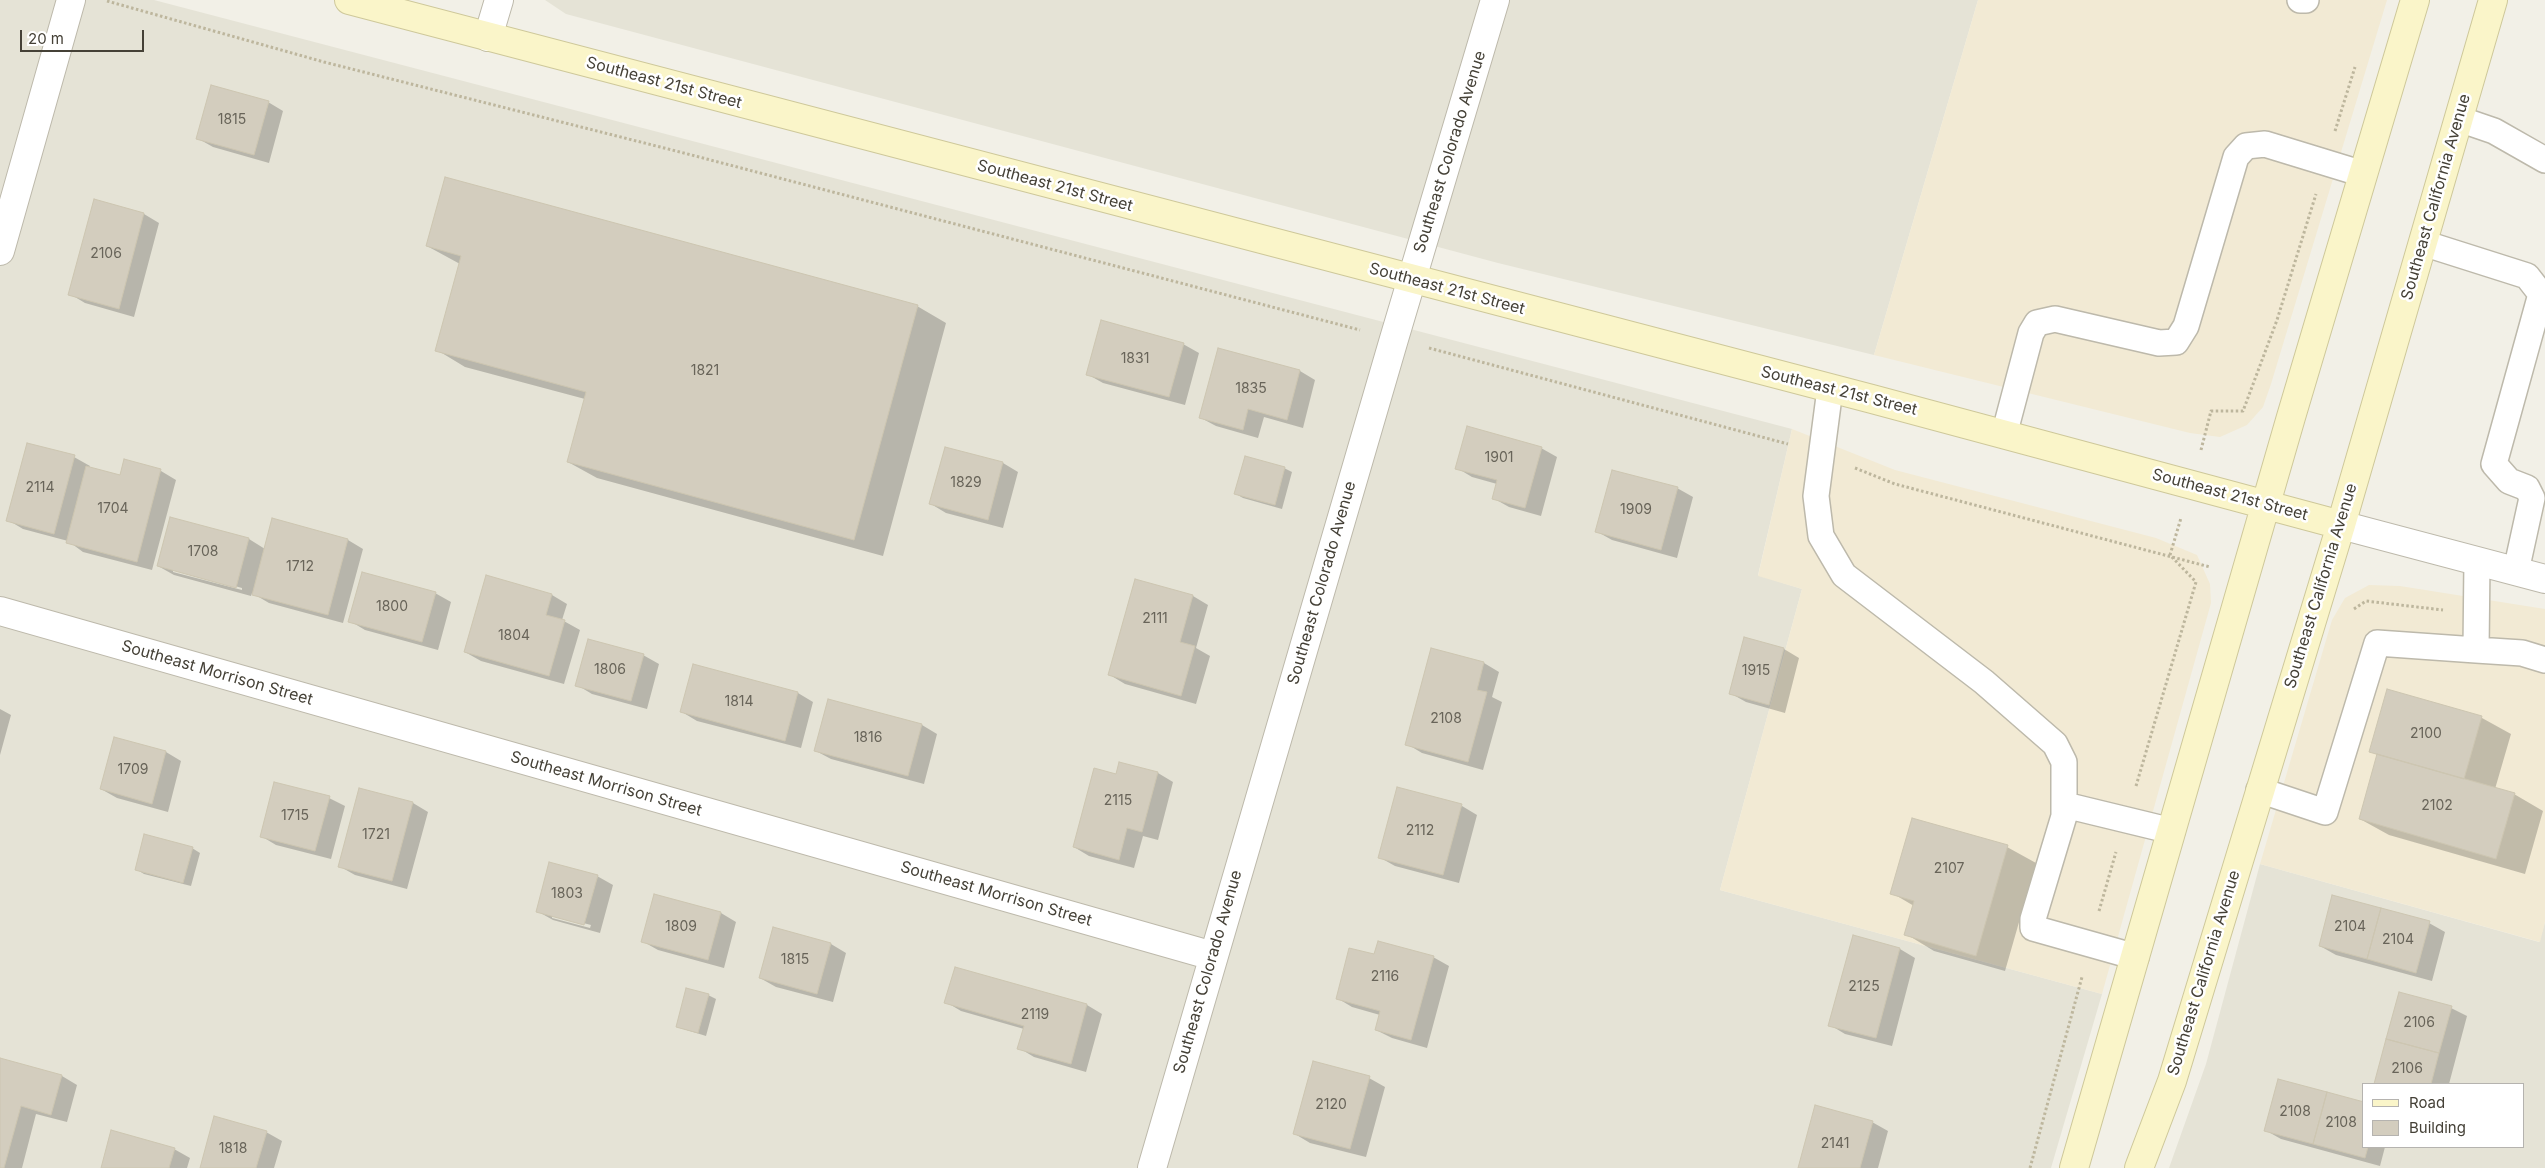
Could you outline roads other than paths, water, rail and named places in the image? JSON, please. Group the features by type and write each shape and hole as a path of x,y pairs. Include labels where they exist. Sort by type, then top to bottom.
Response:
{"main road":[{"name":"Southeast 21st Street","path":"349,0 1830,388 2341,525"},
{"path":"2074,1168 2266,505 2415,0"},
{"name":"Southeast California Avenue","path":"2139,1168 2172,1081 2316,599 2341,525 2493,0"}],"street":[{"path":"0,251 71,0"},
{"path":"488,37 499,0"},
{"name":"Southeast Colorado Avenue","path":"1152,1168 1394,339 1496,0"},
{"name":"Southeast 21st Street","path":"2341,525 2545,579"},
{"name":"Southeast Morrison Street","path":"0,611 1213,956"}],"lane":[{"path":"2300,0 2306,0"},
{"path":"2459,119 2494,131 2545,160"},
{"path":"2004,434 2030,334 2037,323 2055,319 2160,343 2176,342 2186,326 2236,157 2246,146 2265,144 2364,174"},
{"path":"2423,243 2527,276 2541,294 2494,464 2509,481 2527,488 2532,498 2516,571"},
{"path":"1830,388 1816,496 1821,536 1844,575 1984,682 2055,744 2064,762 2065,805 2033,919 2033,928 2136,957"},
{"path":"2476,650 2477,560"},
{"path":"2259,790 2325,812 2377,643 2522,653 2545,660"},
{"path":"2065,805 2172,831"}]}
